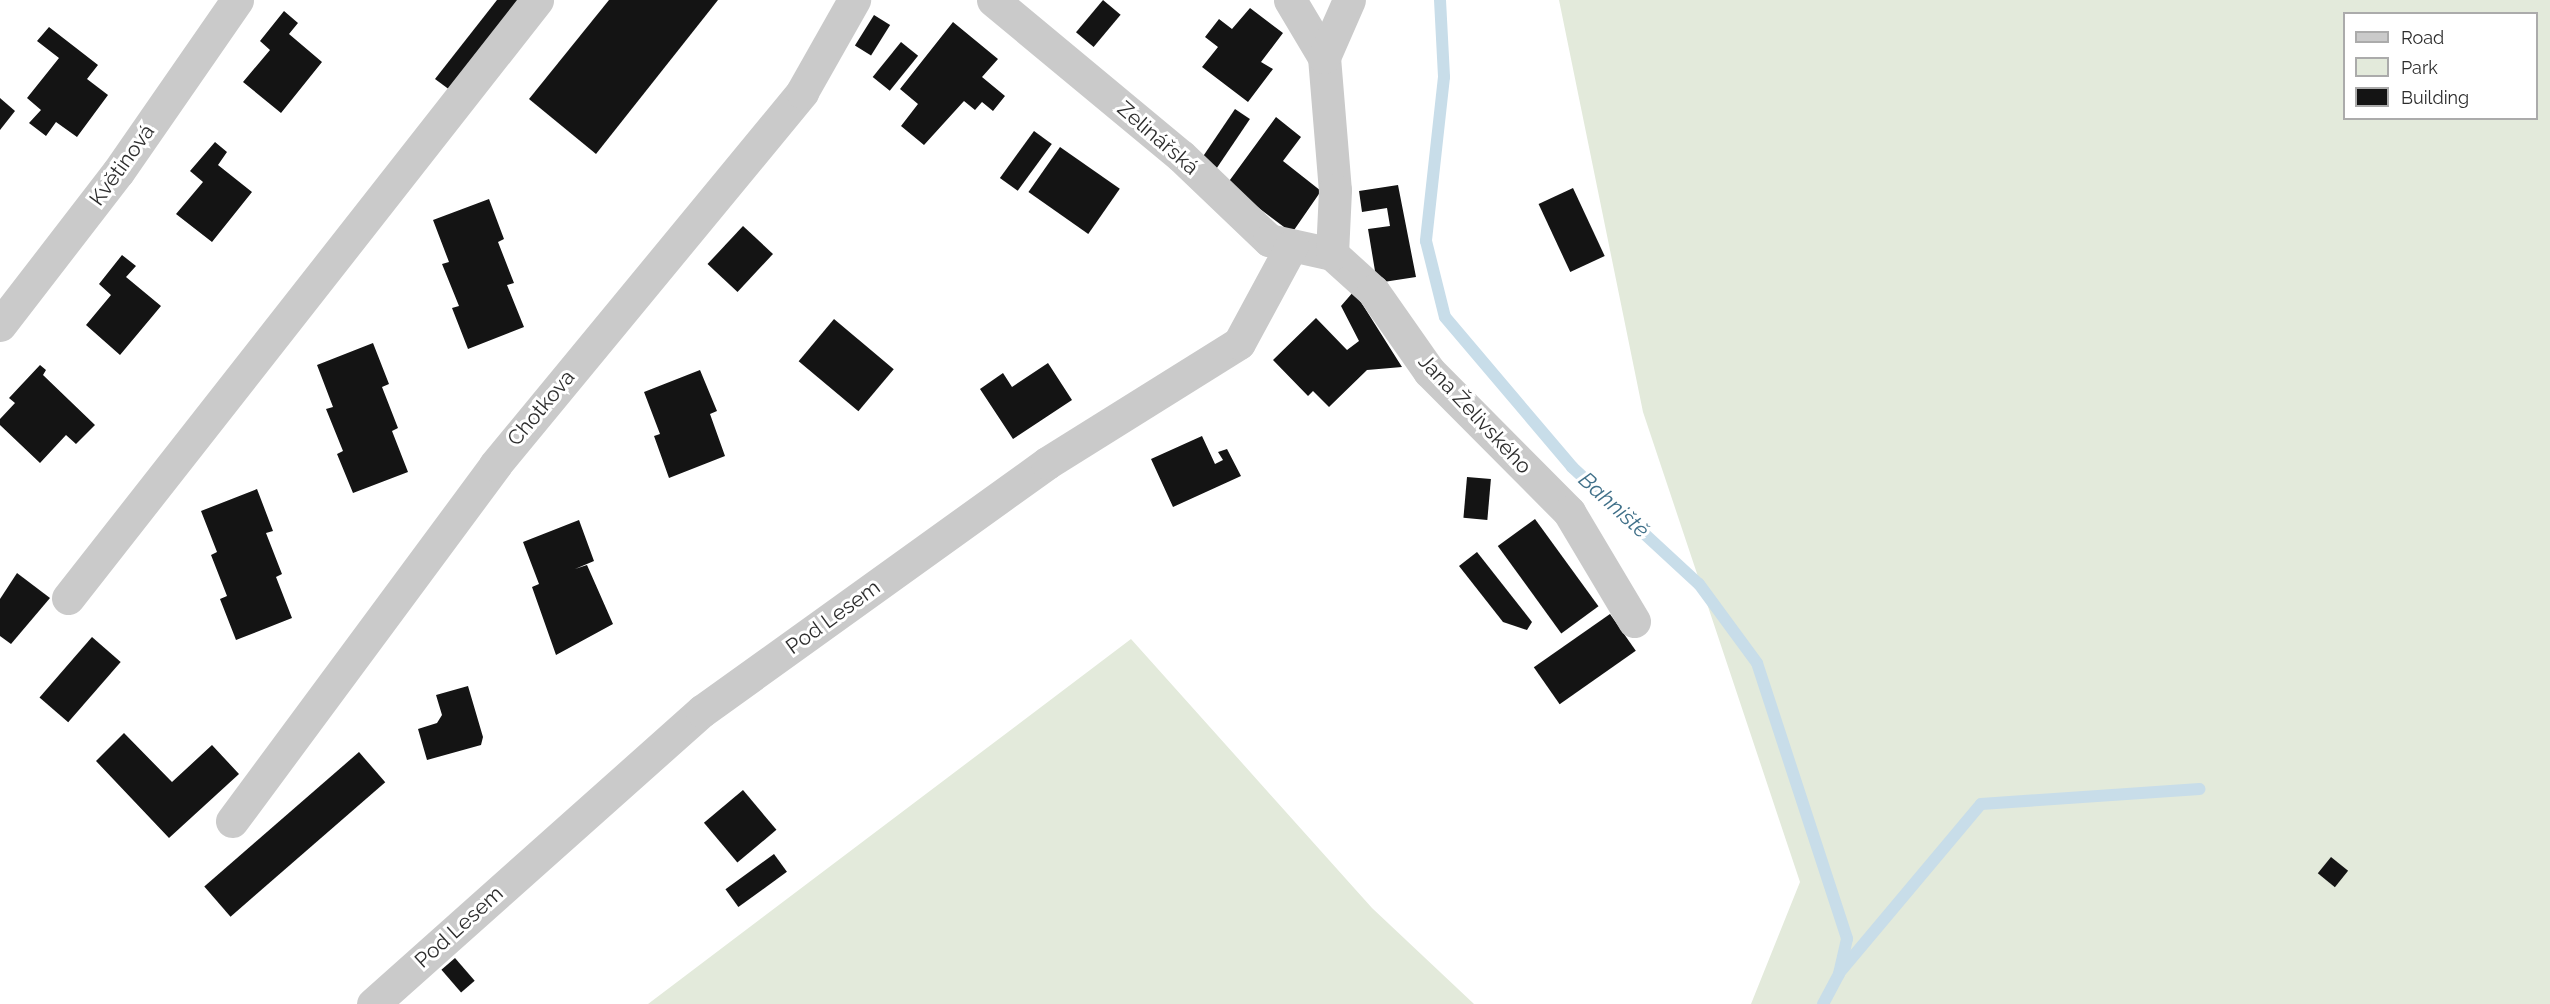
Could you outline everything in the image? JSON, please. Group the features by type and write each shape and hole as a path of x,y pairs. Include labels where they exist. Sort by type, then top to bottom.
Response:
{"street":[{"name":"Květinová","path":"0,325 118,172 237,0"},
{"path":"68,598 537,0"},
{"name":"Chotkova","path":"232,821 495,465 802,92 854,0"},
{"name":"Zelinářská","path":"993,0 1181,156 1269,240 1332,254"},
{"path":"1290,0 1324,57 1335,190 1332,254"},
{"path":"1324,57 1349,0"},
{"name":"Pod Lesem","path":"373,1004 702,711 1047,463 1239,343 1292,245"},
{"name":"Jana Želivského","path":"1332,254 1374,291 1429,371 1569,512 1634,621"}],"green space":[{"path":"1559,0 2550,0 2550,1004 1751,1004 1800,882 1643,412"},
{"path":"1131,639 1372,908 1474,1004 648,1004"}],"building":[{"path":"497,0 528,0 454,93 435,79"},
{"path":"609,0 718,0 596,154 529,99"},
{"path":"1103,0 1121,15 1094,47 1076,32"},
{"path":"1250,8 1283,33 1261,62 1273,69 1248,102 1202,67 1218,47 1205,37 1219,19 1232,29"},
{"path":"284,11 298,23 289,34 322,62 281,113 243,82 270,50 260,41"},
{"path":"874,15 890,25 871,56 855,46"},
{"path":"953,22 998,59 982,77 1005,96 993,111 982,102 975,110 964,101 924,145 901,126 918,104 900,89"},
{"path":"49,27 98,65 87,79 108,95 77,137 56,122 46,136 29,123 41,110 27,98 59,58 37,41"},
{"path":"901,42 918,56 890,91 873,77"},
{"path":"0,98 15,111 0,130"},
{"path":"1235,109 1250,119 1212,175 1198,165"},
{"path":"1276,117 1301,137 1283,161 1321,191 1292,233 1227,184"},
{"path":"1034,131 1052,144 1018,191 1000,178"},
{"path":"215,142 227,152 218,165 252,192 212,242 176,214 203,182 190,171"},
{"path":"1060,147 1120,189 1088,234 1028,192"},
{"path":"1398,185 1416,277 1377,283 1368,229 1390,226 1387,208 1362,212 1359,191"},
{"path":"1573,188 1605,256 1570,272 1539,204"},
{"path":"489,199 504,239 498,242 514,283 507,285 524,327 468,349 452,308 459,306 442,264 449,262 433,220"},
{"path":"743,226 773,254 738,292 708,264"},
{"path":"122,255 136,266 126,277 161,306 120,355 86,325 111,295 99,284"},
{"path":"1354,291 1402,367 1367,370 1329,407 1313,391 1308,396 1273,360 1316,318 1347,350 1359,341 1341,306"},
{"path":"834,319 894,369 858,411 799,361"},
{"path":"373,343 389,384 382,387 398,428 392,431 408,472 353,493 337,454 343,451 326,409 333,407 317,365"},
{"path":"1048,363 1072,400 1013,439 980,389 1003,373 1012,387"},
{"path":"40,365 46,370 43,375 95,425 76,444 66,435 40,463 0,425 0,419 15,403 9,398"},
{"path":"700,370 717,411 710,414 725,456 669,478 654,436 660,434 644,392"},
{"path":"1202,436 1215,464 1223,460 1218,452 1227,449 1241,476 1173,507 1151,459"},
{"path":"1467,477 1491,479 1487,520 1463,518"},
{"path":"257,489 273,531 266,533 282,574 276,577 292,618 236,640 220,599 227,596 211,555 217,552 201,511"},
{"path":"1535,519 1598,606 1561,633 1498,546"},
{"path":"579,520 594,561 575,569 587,565 613,624 556,655 532,587 539,584 523,542"},
{"path":"1477,552 1532,622 1527,630 1503,622 1459,566"},
{"path":"17,573 50,598 11,644 0,636 0,599"},
{"path":"1610,614 1636,651 1560,704 1534,667"},
{"path":"92,637 121,662 68,722 40,697"},
{"path":"468,686 483,737 481,745 427,760 418,729 437,723 442,715 436,695"},
{"path":"124,733 172,782 212,745 239,774 169,838 96,761"},
{"path":"359,752 385,782 231,917 204,886"},
{"path":"743,790 776,830 737,863 704,823"},
{"path":"774,854 787,872 738,907 725,889"},
{"path":"2331,857 2348,871 2335,887 2318,873"},
{"path":"455,958 475,981 461,992 441,970"}],"waterway":[{"name":"Bahniště","path":"1440,0 1444,77 1426,241 1445,317 1572,467 1699,584 1757,663 1847,939 1839,974 1823,1004"},
{"path":"1840,972 1981,804 2199,789"}]}
